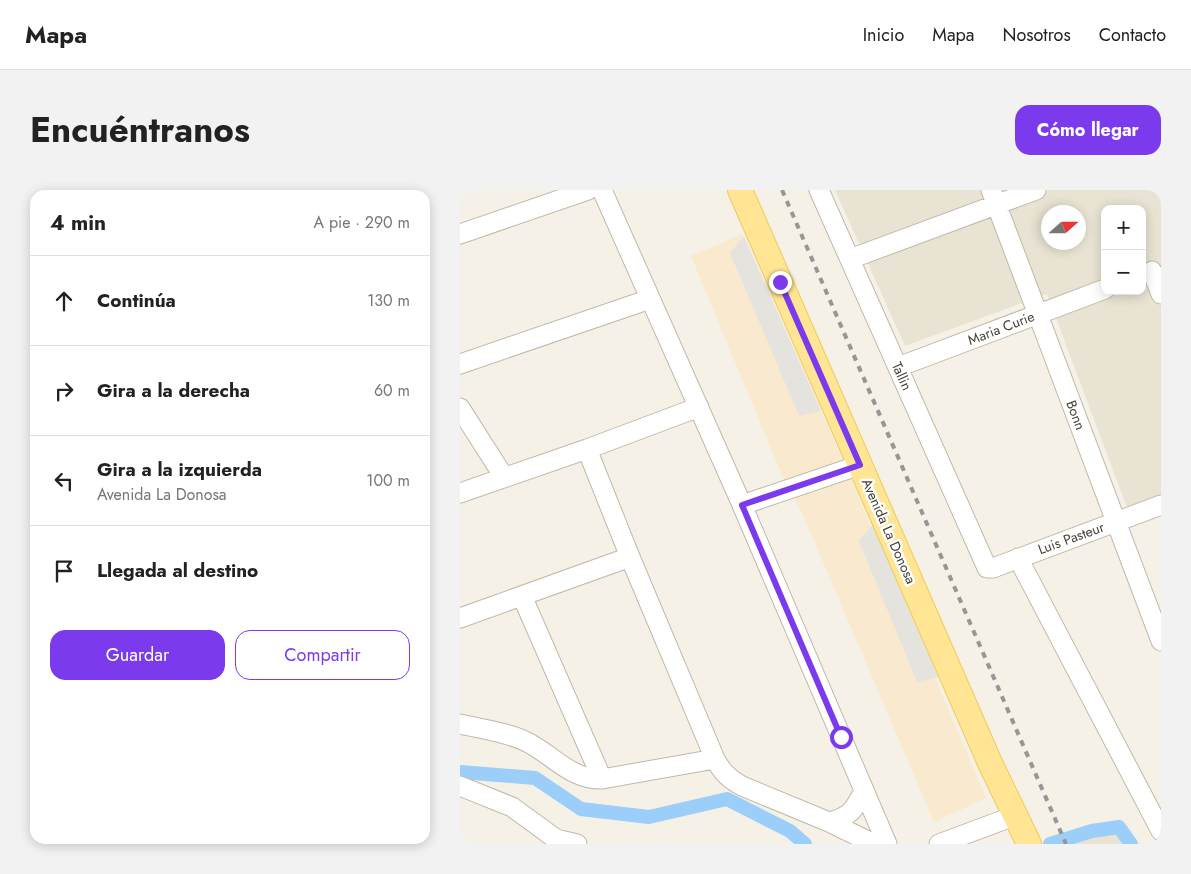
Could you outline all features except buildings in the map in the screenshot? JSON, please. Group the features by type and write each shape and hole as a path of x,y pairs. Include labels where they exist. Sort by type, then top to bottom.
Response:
{"main road":[{"name":"Avenida La Donosa","path":"740,190 990,762 1029,844"},
{"name":"Avenida La Donosa","path":"990,762 1006,819 1010,844"}],"street":[{"path":"460,234 588,190"},
{"path":"602,190 742,505 887,844"},
{"name":"Tallin","path":"819,190 983,562"},
{"path":"850,260 993,197 1036,190"},
{"name":"Bonn","path":"993,197 1161,641"},
{"path":"1152,271 1161,294"},
{"name":"Maria Curie","path":"898,366 1101,290"},
{"path":"460,364 650,299"},
{"path":"460,493 587,449 699,407"},
{"path":"460,408 504,477"},
{"path":"587,449 630,557 722,772 731,779 874,844"},
{"path":"742,505 860,465"},
{"name":"Luis Pasteur","path":"983,562 987,568 994,568 1161,506"},
{"path":"460,618 630,557"},
{"path":"1018,558 1161,831"},
{"path":"522,596 602,779"},
{"path":"460,724 519,738 581,777 592,780 715,759"},
{"path":"460,786 512,807 556,839 577,844"},
{"path":"829,822 847,816 856,807 864,791"},
{"path":"939,844 1006,819"}],"shaded area":[{"path":"835,190 1161,190 1161,497 1128,510 1047,294 905,346"},
{"path":"742,234 850,477 986,798 934,822 800,508 782,475 691,256"},
{"path":"744,236 821,411 799,416 730,253"},
{"path":"873,524 938,677 917,682 859,541"},
{"path":"1119,827 1131,844 1052,844"}],"waterway":[{"path":"460,772 535,778 581,809 649,817 727,799 790,831 805,844"},
{"path":"1050,844 1092,831 1119,827 1131,844"}],"railway":[{"path":"782,190 1066,844"}],"route":[{"path":"780,282 860,465 742,505 841,737"}]}
